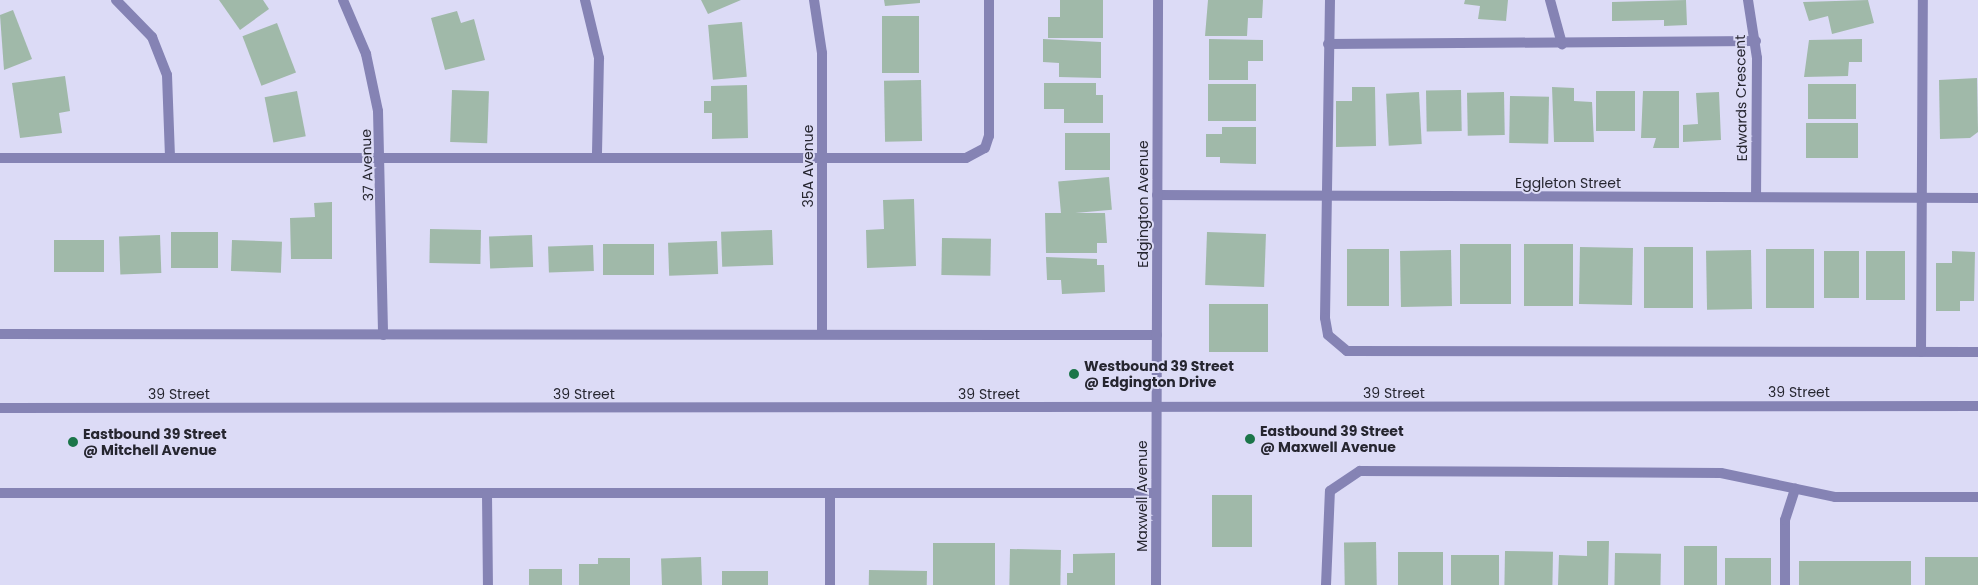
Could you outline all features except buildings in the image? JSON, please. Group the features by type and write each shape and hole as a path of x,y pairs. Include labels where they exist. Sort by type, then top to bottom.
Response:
{"street":[{"path":"116,0 152,36 167,75 170,156"},
{"name":"37 Avenue","path":"343,0 366,54 382,160 383,335"},
{"path":"585,0 599,58 597,156"},
{"name":"35A Avenue","path":"814,0 822,53 822,334"},
{"path":"0,158 170,156 382,160 597,156 822,159 966,158 985,148 989,136 989,0"},
{"name":"Edgington Avenue","path":"1157,408 1158,0"},
{"path":"1330,0 1325,318 1328,336 1347,351 1978,352"},
{"path":"1550,0 1562,44"},
{"name":"Edwards Crescent","path":"1748,0 1756,41 1756,196"},
{"path":"1921,352 1923,0"},
{"path":"1328,44 1562,44 1756,41"},
{"name":"Eggleton Street","path":"1157,195 1978,198"},
{"path":"0,334 1157,335"},
{"name":"39 Street","path":"0,408 1978,406"},
{"name":"Maxwell Avenue","path":"1156,585 1157,408"},
{"path":"1326,585 1330,492 1360,471 1721,473 1835,498 1978,498"},
{"path":"1785,585 1785,520 1795,489"},
{"path":"0,493 1156,493"},
{"path":"488,494 488,585"},
{"path":"830,494 830,585"}],"place":[{"name":"Westbound 39 Street @ Edgington Drive","path":"1074,374"},
{"name":"Eastbound 39 Street @ Maxwell Avenue","path":"1250,439"},
{"name":"Eastbound 39 Street @ Mitchell Avenue","path":"73,442"}]}
